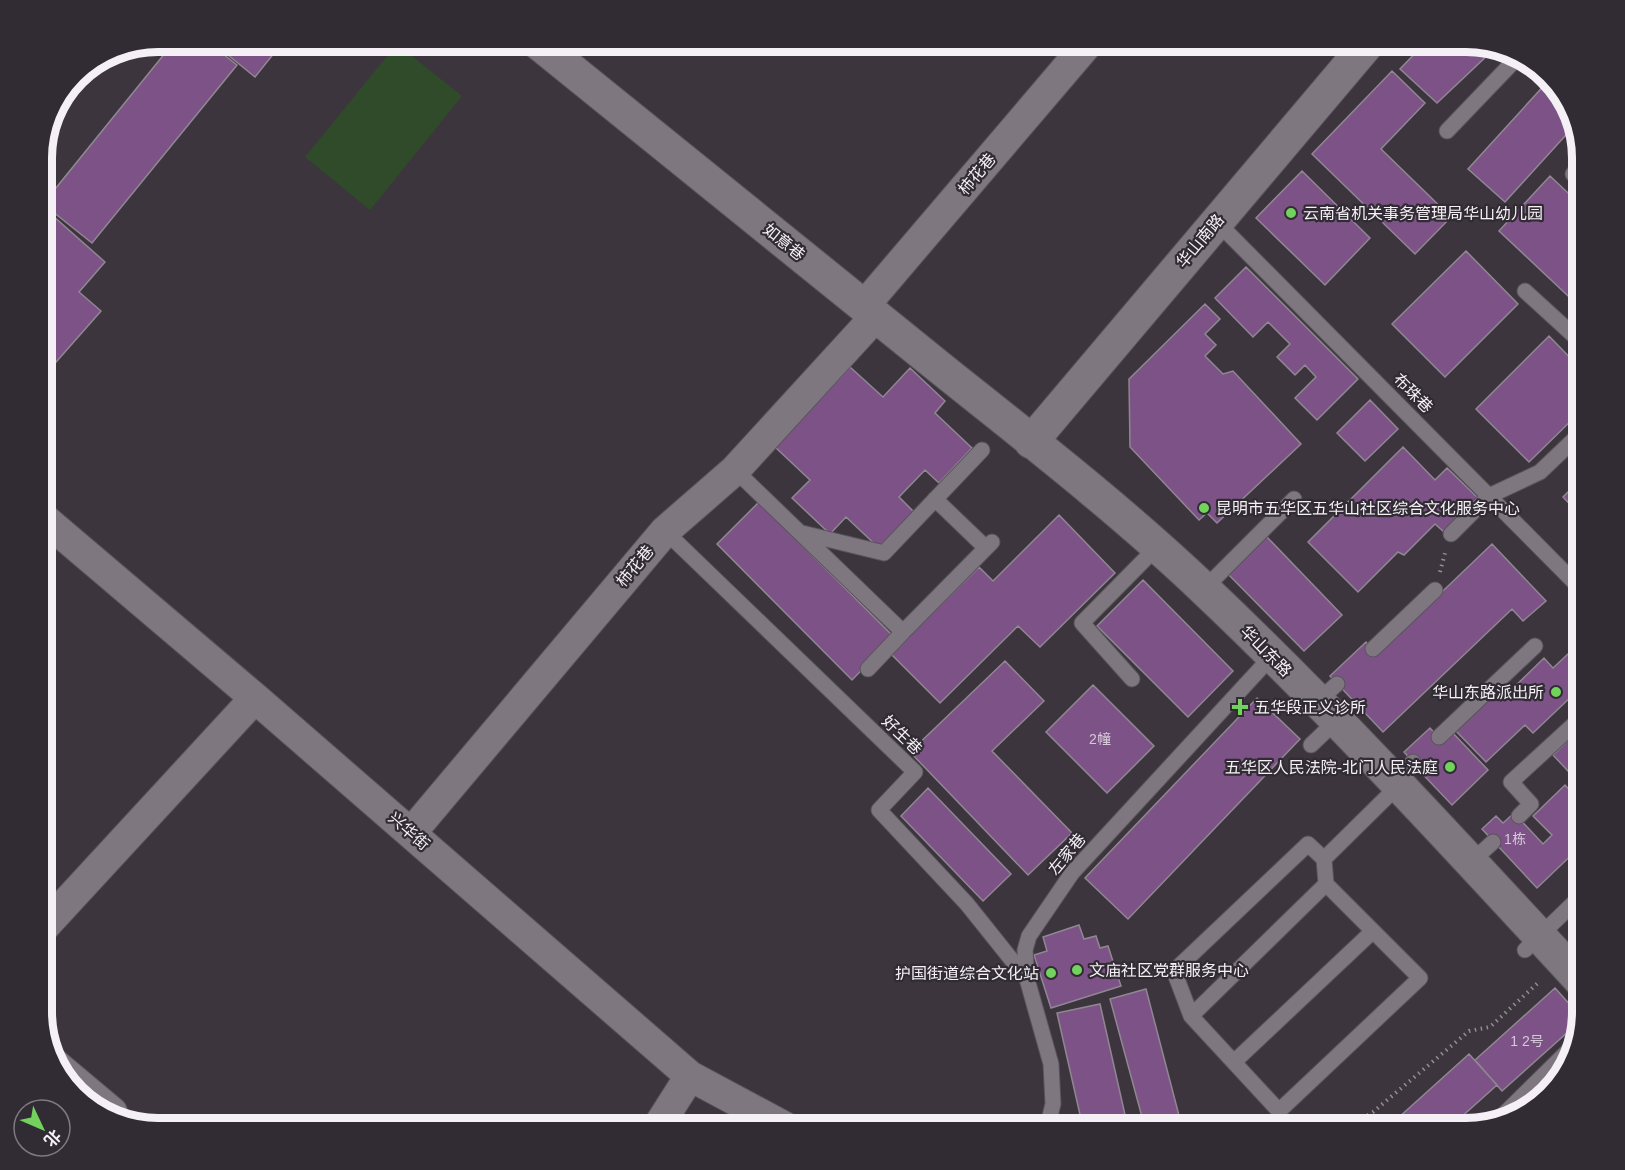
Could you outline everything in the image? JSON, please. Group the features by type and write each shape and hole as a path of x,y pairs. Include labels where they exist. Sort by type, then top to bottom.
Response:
{"street":[{"name":"柿花巷","path":"411,833 665,531 735,470 870,311 1081,52"},
{"name":"华山南路","path":"1031,442 1360,52"},
{"name":"如意巷","path":"550,53 1031,442"},
{"name":"华山东路","path":"1031,442 1157,547 1204,589 1272,656 1330,702 1401,776 1482,852 1532,942 1572,974"},
{"name":"兴华街","path":"53,526 255,698 690,1076 768,1118"},
{"path":"53,917 255,698"},
{"path":"663,1118 690,1076"}],"lane":[{"path":"1447,131 1512,63"},
{"name":"布珠巷","path":"1216,221 1572,580"},
{"path":"1526,291 1572,334"},
{"path":"1450,534 1489,496 1540,472 1572,441"},
{"path":"799,532 884,553 982,450"},
{"path":"735,470 903,632"},
{"path":"868,669 989,545 935,499"},
{"path":"1204,589 1294,499"},
{"name":"好生巷","path":"665,531 915,772 879,810 967,904 1027,979"},
{"path":"1132,679 1082,624 1157,547"},
{"path":"1373,649 1435,590"},
{"path":"1439,737 1535,646"},
{"name":"左家巷","path":"1050,1118 1053,1104 1051,1064 1027,979 1025,950 1029,936 1072,873 1272,656"},
{"path":"1311,745 1330,702"},
{"path":"1519,816 1532,804 1511,782 1572,726"},
{"path":"1324,859 1401,776"},
{"path":"1308,844 1324,859 1326,884 1420,978 1280,1111 1191,1016 1174,971 1308,844"},
{"path":"1191,1016 1326,884"},
{"path":"1532,942 1572,904"},
{"path":"1234,1062 1373,931"},
{"path":"1510,1108 1563,1056"}],"path":[{"path":"1435,590 1450,534"},
{"path":"1363,1118 1469,1031 1490,1027 1538,983"}],"green space":[{"path":"390,53 408,53 462,96 370,210 305,157"}],"building":[{"path":"1416,52 1466,52 1488,55 1437,103 1400,69"},
{"path":"165,53 222,53 237,65 92,243 53,212 53,192"},
{"path":"225,53 274,53 255,77"},
{"path":"1392,71 1425,103 1381,149 1451,217 1415,254 1312,154"},
{"path":"1543,86 1562,112 1569,132 1505,202 1468,169"},
{"path":"1302,171 1370,238 1325,285 1256,218"},
{"path":"1550,176 1572,197 1572,300 1499,231"},
{"path":"53,216 105,262 79,292 101,311 53,366"},
{"path":"1466,251 1518,304 1445,377 1392,324"},
{"path":"1246,267 1358,379 1317,420 1295,398 1316,377 1305,365 1295,375 1277,357 1290,344 1268,322 1253,337 1215,298"},
{"path":"1205,304 1220,319 1205,334 1216,345 1205,356 1223,374 1233,371 1301,444 1217,523 1207,513 1199,520 1130,447 1129,379"},
{"path":"1549,336 1572,360 1572,420 1529,462 1476,409"},
{"path":"850,367 883,397 910,368 945,401 935,413 972,448 939,483 925,470 899,497 915,513 881,550 846,517 830,534 792,498 810,480 775,447"},
{"path":"1370,400 1398,429 1365,461 1337,433"},
{"path":"1403,447 1435,480 1447,468 1478,498 1444,532 1435,524 1404,555 1398,552 1358,592 1308,542"},
{"path":"1572,488 1572,506 1563,497"},
{"path":"759,502 894,637 852,680 717,544"},
{"path":"1059,515 1115,573 1040,647 1018,626 940,703 891,654 979,567 993,581"},
{"path":"1266,536 1342,615 1304,651 1227,573"},
{"path":"1492,544 1546,601 1523,621 1512,609 1383,732 1330,676 1366,642 1377,654"},
{"path":"1143,580 1233,671 1188,717 1097,626"},
{"path":"1572,650 1572,696 1533,733 1525,725 1486,762 1454,729 1493,692 1501,700 1544,658 1553,668"},
{"path":"1005,661 1044,701 992,751 1072,833 1028,875 910,752"},
{"path":"1093,685 1154,746 1107,793 1046,732"},
{"path":"1257,698 1300,739 1128,919 1085,878"},
{"name":"五华区人民法院-北门人民法庭","path":"1430,728 1441,740 1451,731 1488,770 1452,805 1404,752"},
{"path":"1572,737 1572,775 1553,755"},
{"path":"1565,785 1572,793 1572,855 1537,888 1482,829 1496,816 1503,823 1514,813 1543,844 1552,835 1533,816"},
{"path":"928,788 1011,874 983,901 901,816"},
{"name":"文庙社区党群服务中心","path":"1079,925 1084,939 1096,936 1100,948 1108,946 1121,986 1051,1008 1034,955 1047,951 1043,937"},
{"path":"1555,988 1572,1007 1570,1030 1502,1091 1475,1060"},
{"path":"1146,989 1180,1118 1142,1118 1110,999"},
{"path":"1100,1004 1126,1118 1081,1118 1057,1013"},
{"path":"1469,1054 1497,1085 1460,1118 1398,1118"}],"place":[{"name":"云南省机关事务管理局华山幼儿园","path":"1291,213"},
{"name":"昆明市五华区五华山社区综合文化服务中心","path":"1204,508"},
{"name":"华山东路派出所","path":"1556,692"},
{"name":"五华段正义诊所","path":"1240,707"},
{"name":"五华区人民法院-北门人民法庭","path":"1450,767"},
{"name":"文庙社区党群服务中心","path":"1077,970"},
{"name":"护国街道综合文化站","path":"1051,973"}]}
